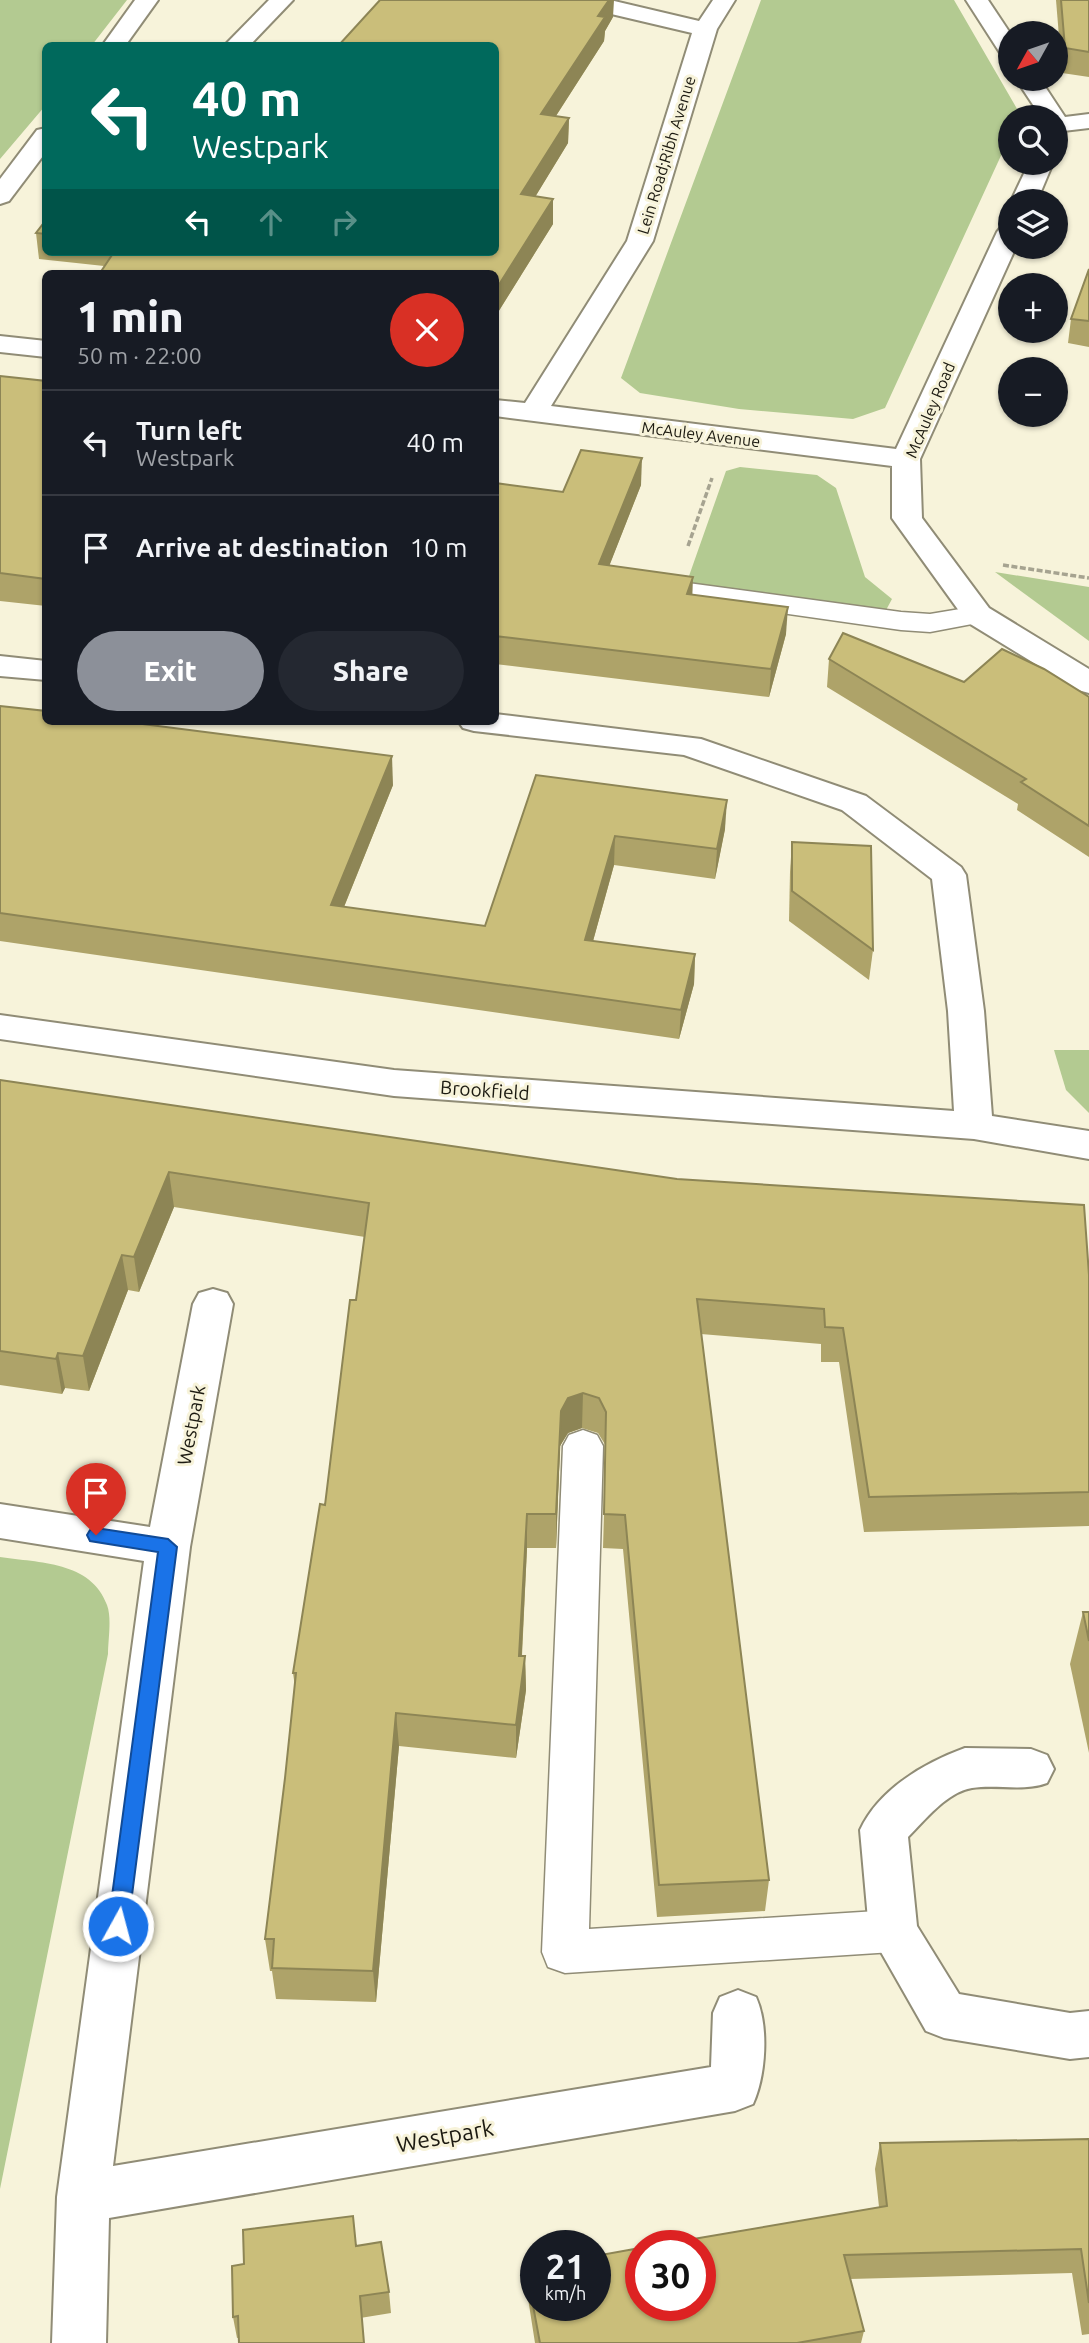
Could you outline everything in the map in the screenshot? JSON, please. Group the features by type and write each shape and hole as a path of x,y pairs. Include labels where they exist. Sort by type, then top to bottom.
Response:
{"street":[{"path":"116,42 147,0"},
{"path":"239,42 282,0"},
{"path":"581,0 705,29"},
{"name":"Lein Road;Ribh Avenue","path":"533,413 640,241 705,29 724,0"},
{"path":"977,0 998,32"},
{"path":"1068,123 1089,121"},
{"path":"0,196 42,140"},
{"name":"McAuley Road","path":"998,258 906,459 907,518 978,615 1089,683"},
{"path":"0,344 42,349"},
{"name":"McAuley Avenue","path":"499,409 906,459"},
{"path":"0,666 42,671"},
{"path":"499,724 689,746 854,803 948,874 966,1011 974,1126"},
{"name":"Brookfield","path":"0,1027 394,1083 974,1126 1089,1145"},
{"name":"Westpark","path":"79,2343 83,2197 168,1547 213,1304"},
{"path":"0,1521 168,1547"},
{"path":"1031,1769 965,1768 923,1791 884,1830 892,1931 944,2015 1070,2036 1089,2034"},
{"name":"Westpark","path":"83,2197 735,2087 738,2013"}],"lane":[{"path":"673,590 901,621 930,623 978,615"},
{"path":"583,1446 565,1952 892,1931"}],"path":[{"path":"673,590 727,437"},
{"path":"939,561 962,559 1089,578"}],"green space":[{"path":"0,0 127,0 94,42 42,42 42,110 0,159"},
{"path":"761,0 954,0 998,76 998,91 1007,91 1015,105 998,105 998,162 885,408 853,419 739,409 640,393 621,378"},
{"path":"740,467 817,475 836,488 865,577 892,599 885,612 694,584 689,576 726,471"},
{"path":"995,572 1089,587 1089,641"},
{"path":"1054,1050 1089,1050 1089,1113 1066,1090"},
{"path":"0,1557 47,1563 76,1572 89,1580 99,1591 107,1605 110,1623 108,1654 0,2189"}],"building":[{"path":"380,0 609,0 598,16 605,17 541,114 569,118 521,194 553,199 499,285 499,270 102,270 111,256 499,256 499,42 342,42"},
{"path":"1061,0 1089,0 1089,52 1068,48 1068,21 1063,21"},
{"path":"1089,269 1089,321 1071,319"},
{"path":"0,376 42,381 42,578 0,573"},
{"path":"581,450 642,458 599,564 693,577 687,594 788,607 771,669 499,636 499,484 563,492"},
{"path":"843,633 964,682 1002,649 1044,669 1089,697 1089,826 1021,782 1026,779 829,659"},
{"path":"0,706 42,711 42,725 150,725 392,756 331,905 485,926 536,775 727,800 717,849 615,836 585,940 695,954 681,1010 0,913"},
{"path":"792,842 871,846 873,950 792,891"},
{"path":"0,1080 677,1179 1084,1205 1089,1275 1089,1492 869,1497 843,1328 825,1327 824,1309 697,1299 769,1880 659,1885 625,1515 604,1514 606,1412 599,1398 583,1393 568,1398 561,1411 556,1514 527,1514 519,1656 525,1656 516,1725 396,1713 373,1971 272,1968 274,1939 265,1939 285,1778 296,1673 293,1673 320,1504 325,1505 350,1300 356,1300 369,1203 169,1172 134,1257 122,1255 83,1356 58,1353 56,1359 0,1351"},
{"path":"1083,1612 1089,1612 1089,1641"},
{"path":"1089,2139 1089,2303 1081,2249 844,2255 864,2331 797,2343 540,2343 536,2321 611,2321 611,2253 625,2251 625,2321 716,2321 716,2235 887,2206 880,2143"},
{"path":"353,2216 356,2246 381,2242 389,2292 360,2296 364,2343 239,2343 238,2316 233,2317 232,2266 244,2264 243,2230"}],"route":[{"path":"96,1535 168,1547 118,1926"}]}
